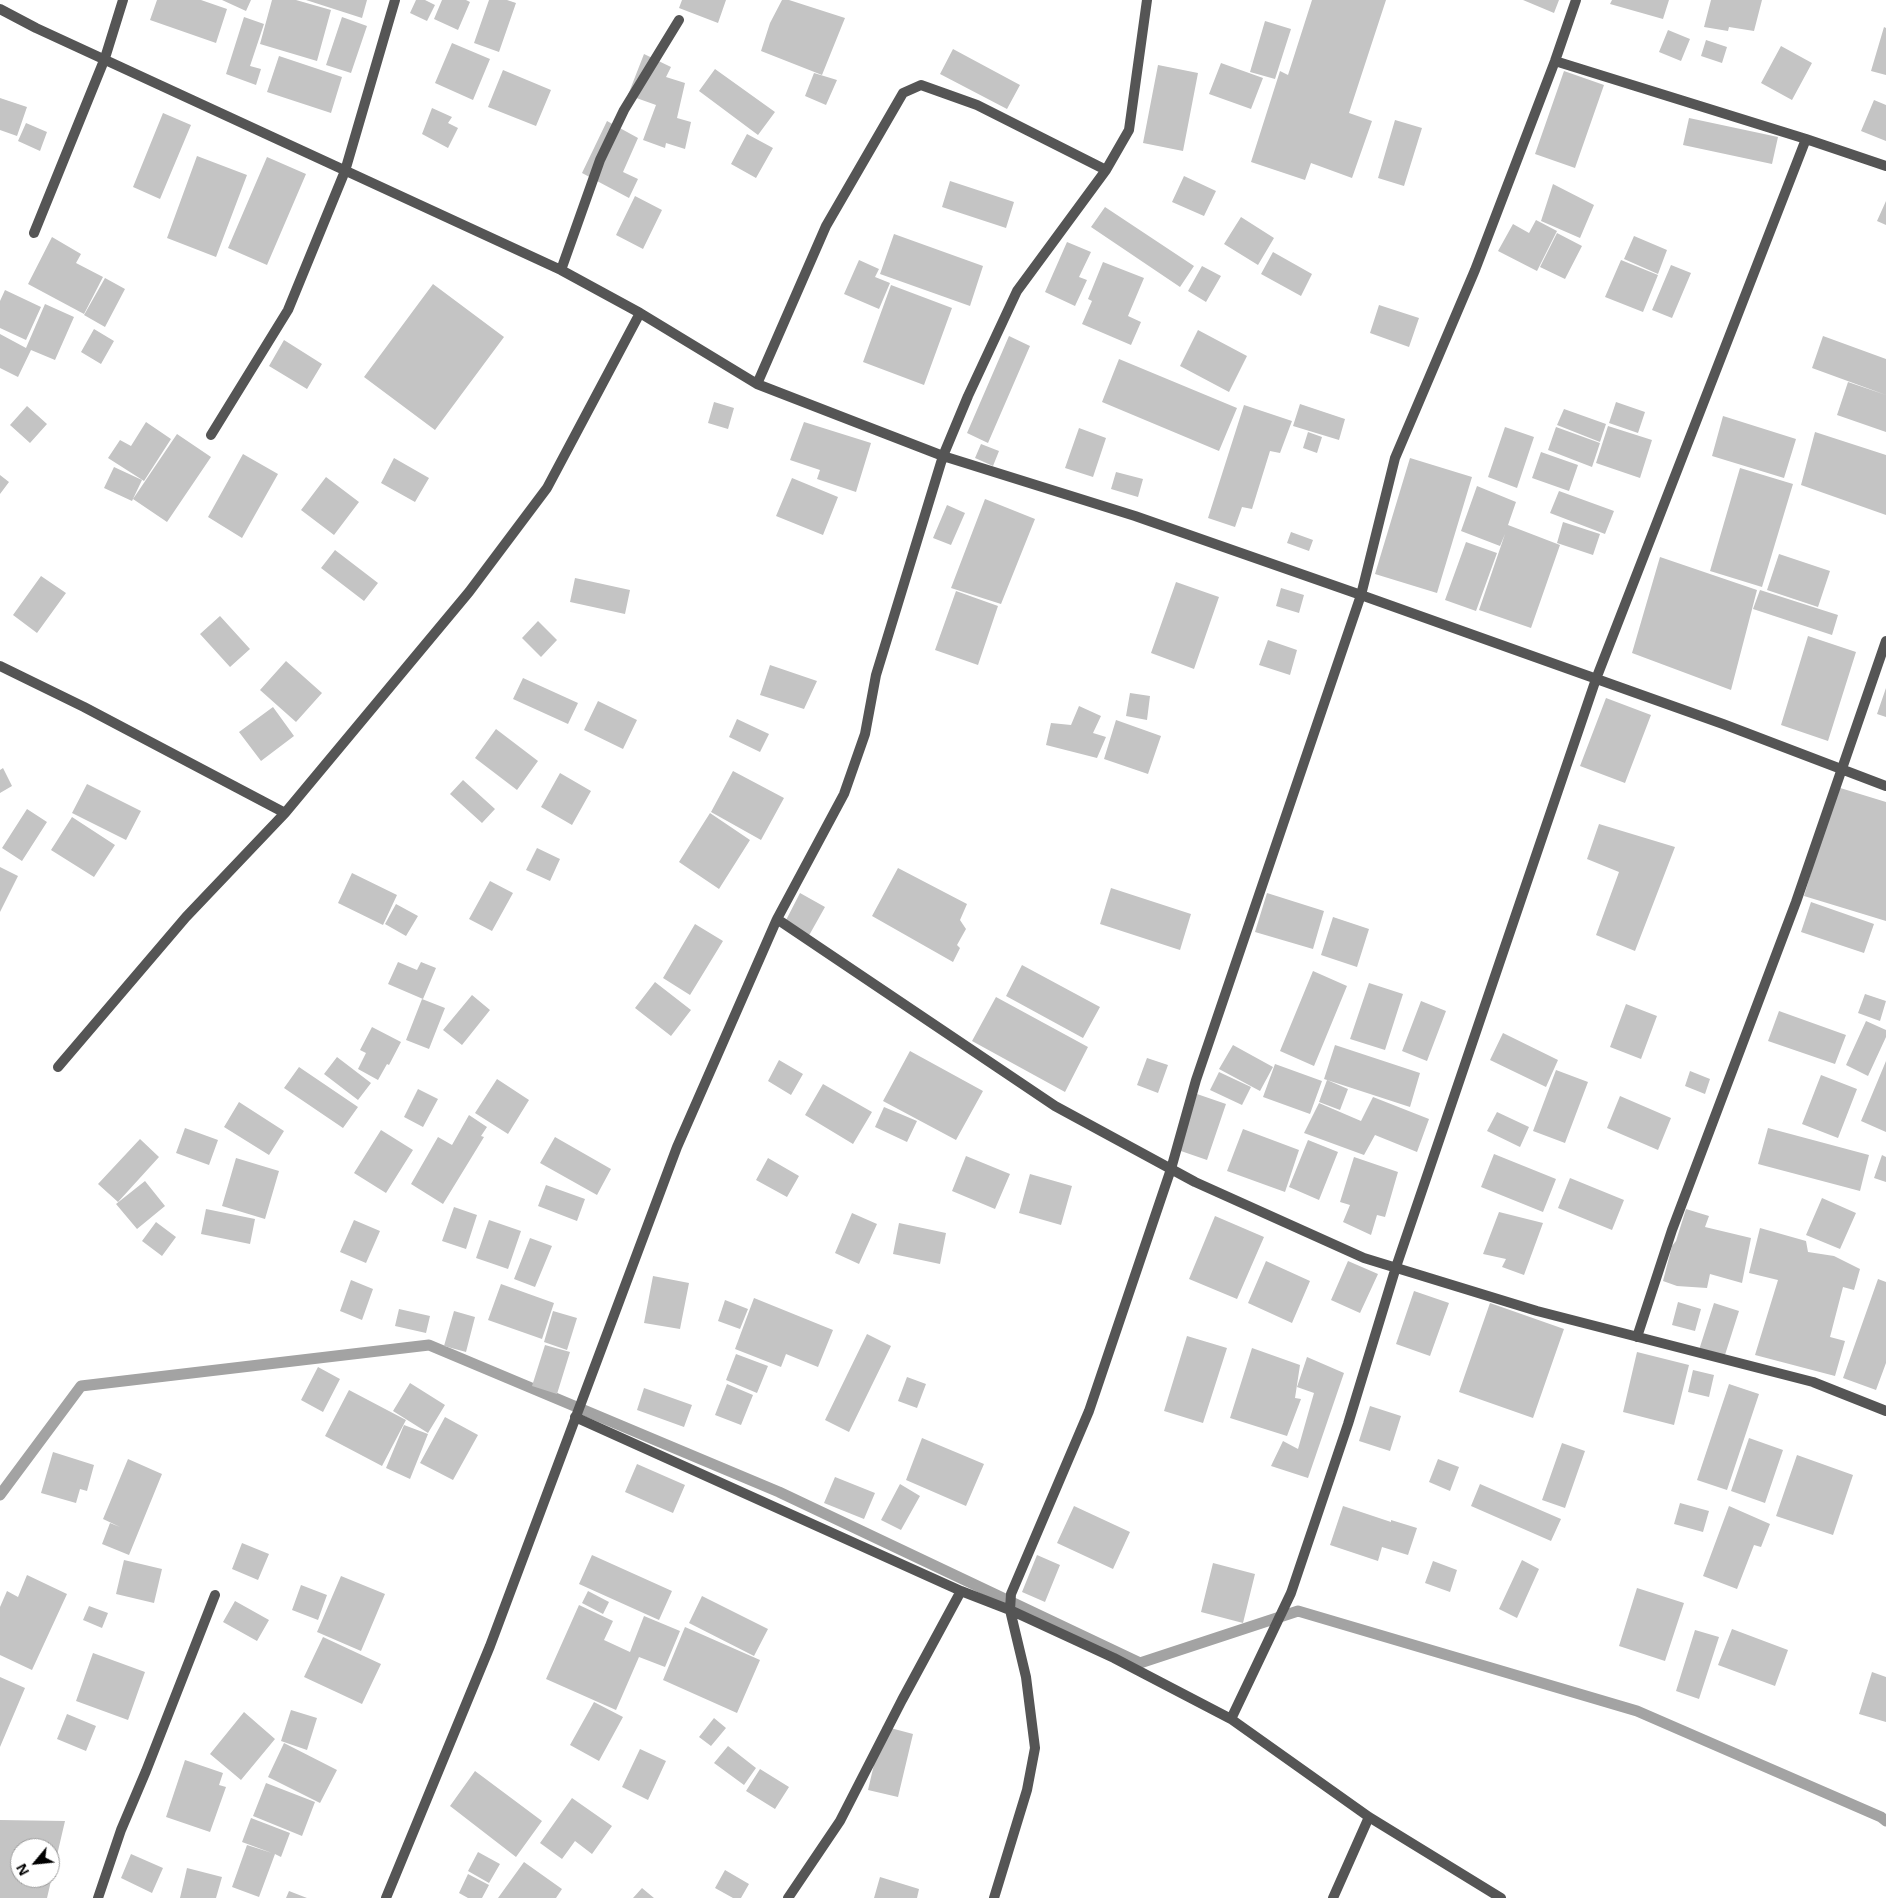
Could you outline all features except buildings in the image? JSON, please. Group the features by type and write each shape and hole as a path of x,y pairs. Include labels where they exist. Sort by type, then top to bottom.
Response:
{"street":[{"path":"34,233 105,58 123,0"},
{"path":"211,436 288,310 345,171 395,0"},
{"path":"386,1898 490,1646 677,1147 777,919 844,794 865,734 876,675 943,456 1017,291 1106,170 1129,130 1148,0"},
{"path":"994,1898 1027,1790 1035,1748 1026,1677 1010,1610 1011,1594 1089,1411 1171,1169 1196,1080 1361,595 1395,458 1475,270 1555,61 1576,0"},
{"path":"0,9 36,28 105,58 561,270 640,313 757,384 943,456 1135,516 1361,595 1886,786"},
{"path":"561,270 600,160 624,110 679,20"},
{"path":"1555,61 1806,139 1886,166"},
{"path":"757,384 826,226 903,93 921,85 977,105 1106,170"},
{"path":"1232,1719 1291,1593 1348,1424 1396,1267 1596,679 1806,139"},
{"path":"58,1067 186,917 285,813 469,592 547,488 640,313"},
{"path":"1637,1337 1672,1230 1796,902 1886,641"},
{"path":"0,666 84,707 285,813"},
{"path":"777,919 1055,1106 1196,1182 1364,1258 1537,1311 1813,1382 1886,1410"},
{"path":"575,1417 961,1591 1010,1610 1114,1658 1232,1719 1369,1816 1502,1898"},
{"path":"788,1898 840,1821 961,1591"},
{"path":"98,1898 121,1830 215,1595"},
{"path":"1333,1898 1369,1816"}],"waterway":[{"path":"0,1495 81,1386 429,1345 779,1492 1140,1663 1298,1611 1637,1711 1881,1817 1886,1821"}]}
